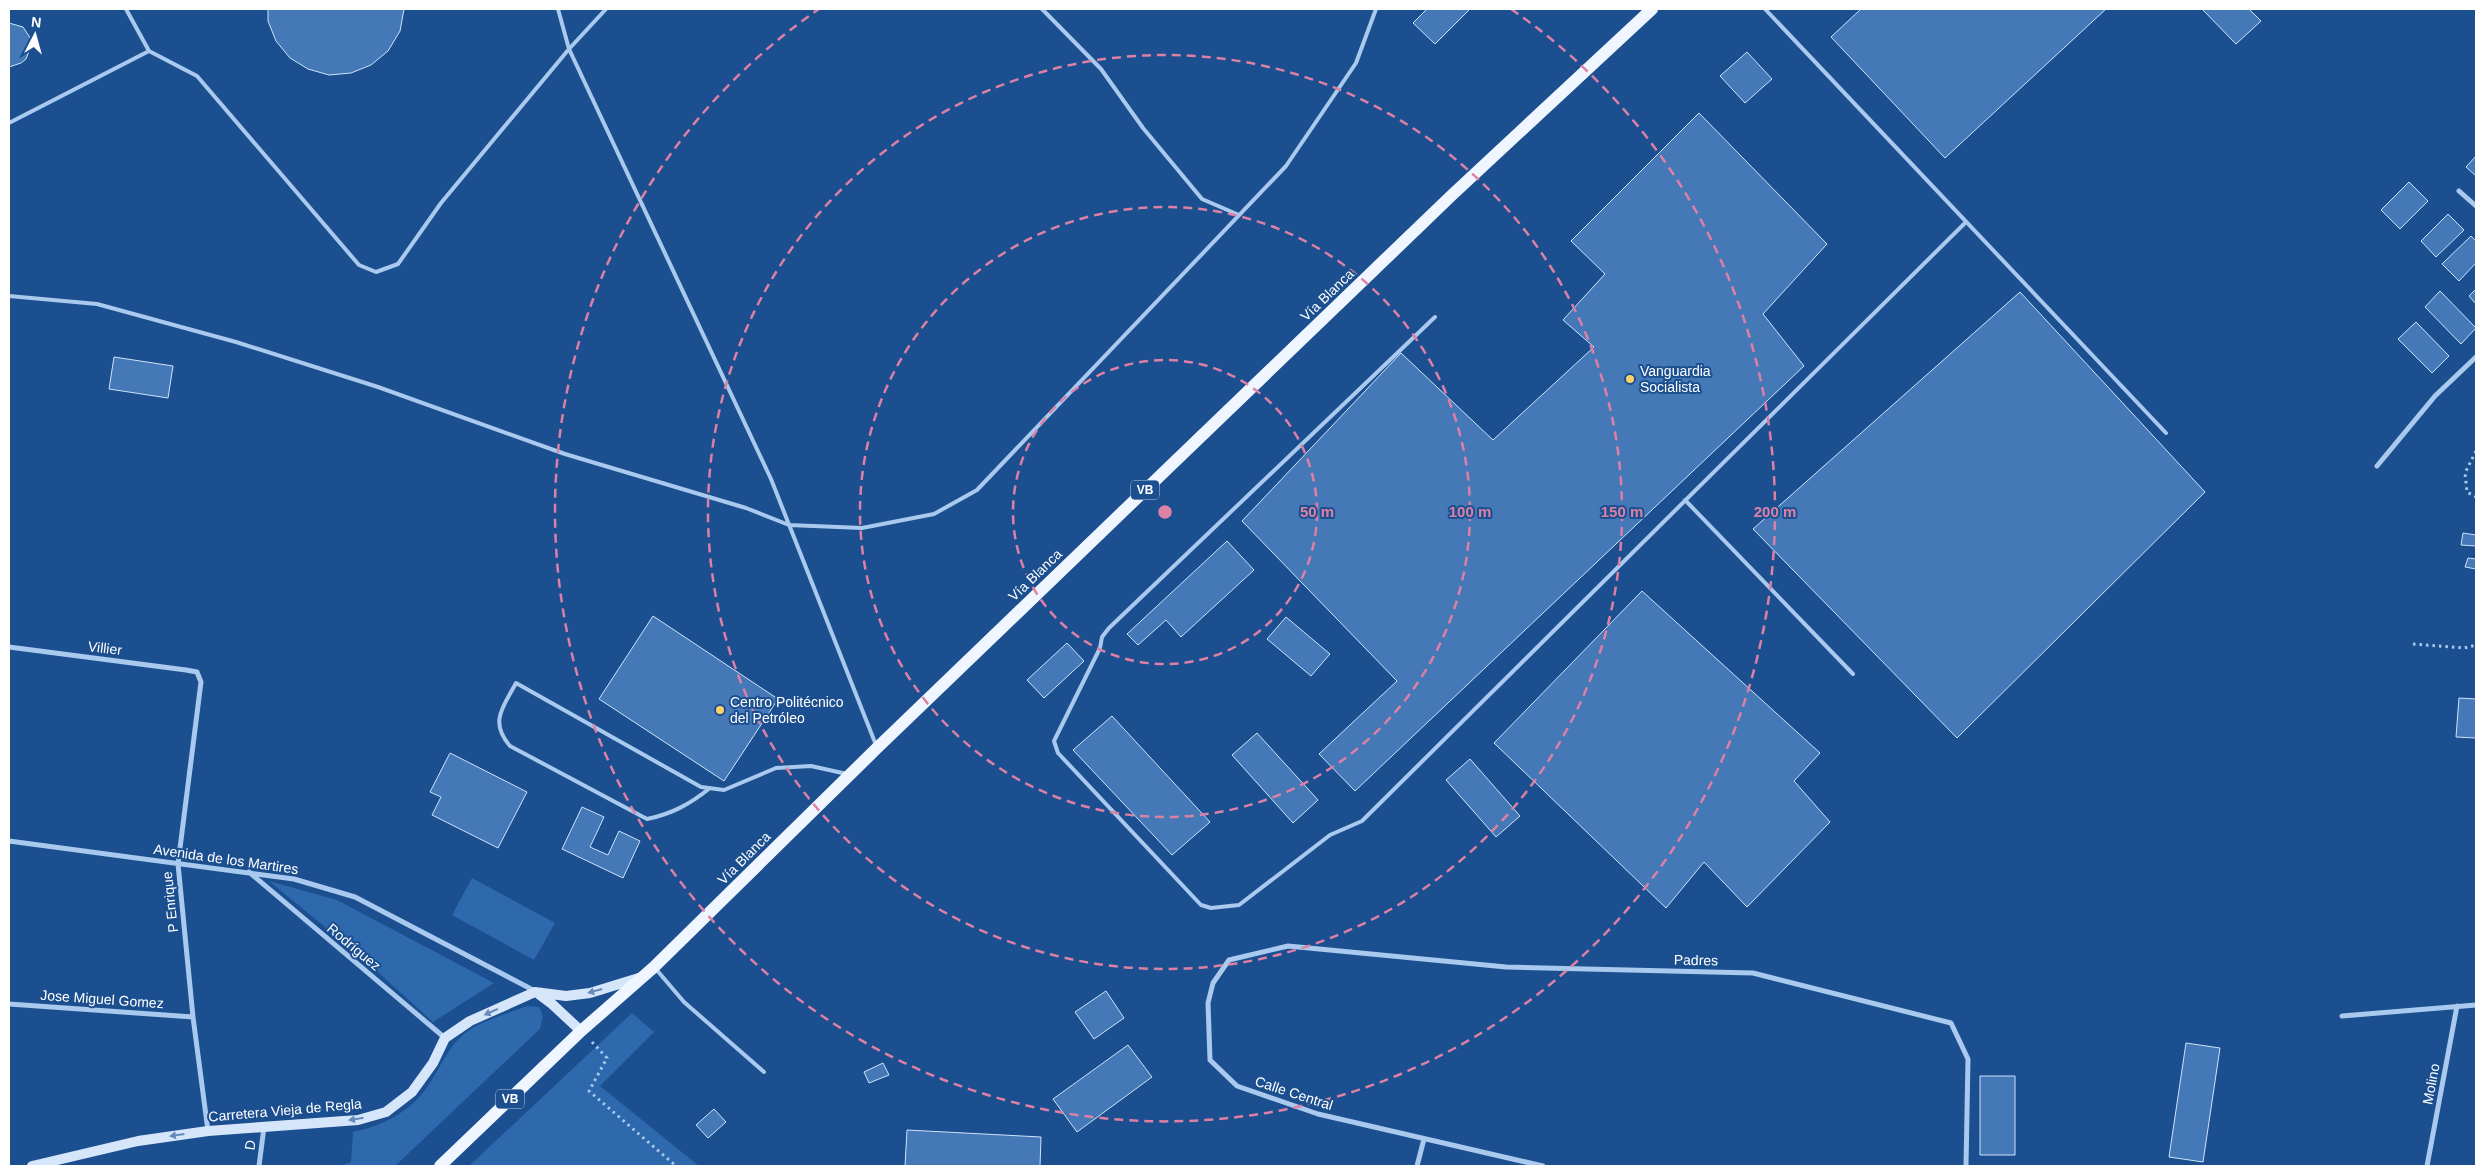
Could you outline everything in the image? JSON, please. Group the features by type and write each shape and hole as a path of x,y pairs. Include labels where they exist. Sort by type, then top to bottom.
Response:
{"main road":[{"name":"Vía Blanca","path":"440,1166 580,1031 654,967 849,775 1445,202 1652,9"}],"street":[{"path":"2459,191 2476,206"},
{"path":"2377,466 2435,396 2476,357"},
{"name":"Villier","path":"9,647 197,672"},
{"name":"P Enrique","path":"197,672 202,682 178,864 193,1017 208,1131"},
{"name":"Avenida de los Martires","path":"9,841 294,879 355,897 535,992"},
{"name":"Rodríguez","path":"249,872 445,1038"},
{"name":"Calle Central","path":"1288,946 1229,960 1213,983 1208,1004 1210,1060 1237,1086 1318,1114 1542,1166"},
{"name":"Padres","path":"1288,946 1506,967 1753,972 1950,1023 1968,1059 1966,1166"},
{"path":"445,1038 470,1021 535,992 566,996 590,992 642,977"},
{"path":"535,992 552,1004 580,1031"},
{"name":"Jose Miguel Gomez","path":"9,1004 193,1017"},
{"path":"2342,1016 2476,1004"},
{"name":"Molino","path":"2427,1166 2457,1006"},
{"name":"Carretera Vieja de Regla","path":"32,1166 138,1141 208,1131 358,1120 386,1112 412,1092 433,1063 445,1038"},
{"name":"D","path":"259,1166 264,1127"},
{"path":"1417,1166 1424,1139"}],"lane":[{"path":"126,9 149,51 197,76 359,265 376,272 398,264 441,203 569,49 606,9"},
{"path":"558,9 569,49 770,479 877,748"},
{"path":"1042,9 1101,69 1143,128 1202,199 1239,215"},
{"path":"9,296 97,304 236,342 378,387 565,454 746,508 789,525 862,528 934,514 977,490 1286,166 1356,63 1376,9"},
{"path":"1765,9 2166,434"},
{"path":"9,123 149,51"},
{"path":"1435,317 1109,628 1102,637 1100,648 1056,736 1054,742 1058,753 1201,905 1211,908 1239,905 1330,835 1362,821 1965,223"},
{"path":"1685,500 1853,674"},
{"path":"710,788 690,804 664,815 647,818 510,746 500,735 499,715 516,682 701,786 710,788 724,790 776,768 811,766 849,775"},
{"path":"654,967 684,1002 764,1072"}],"path":[{"path":"2476,451 2465,473 2467,492 2476,497"},
{"path":"2413,644 2464,648 2476,645"},
{"path":"580,1031 607,1058 589,1091 676,1166"}],"shaded area":[{"path":"472,878 555,923 534,960 452,915"},
{"path":"269,881 337,900 494,983 433,1022 359,955"},
{"path":"527,1006 539,1007 543,1016 540,1029 395,1166 341,1166 351,1162 353,1132 376,1125 398,1115 407,1108 424,1091 458,1039 485,1022"},
{"path":"632,1013 654,1032 600,1086 699,1166 469,1166"}],"building":[{"path":"268,9 404,9 400,31 388,51 371,65 351,73 329,75 308,69 290,58 276,41 268,21"},
{"path":"1427,9 1470,9 1435,44 1413,23"},
{"path":"1861,9 2106,9 1945,158 1831,37"},
{"path":"2202,9 2249,9 2261,21 2236,44"},
{"path":"9,23 23,27 31,39 31,46 26,59 9,67"},
{"path":"1747,52 1772,79 1745,103 1720,76"},
{"path":"1699,113 1827,244 1763,314 1804,366 1355,791 1319,754 1397,681 1242,521 1401,353 1493,440 1594,347 1563,320 1605,274 1571,241"},
{"path":"2476,156 2476,176 2466,167"},
{"path":"2409,182 2428,201 2400,229 2381,210"},
{"path":"2448,214 2464,230 2436,257 2421,241"},
{"path":"2471,236 2476,241 2476,263 2459,281 2442,264"},
{"path":"2476,289 2476,304 2469,296"},
{"path":"2440,291 2476,328 2461,344 2425,307"},
{"path":"2020,292 2205,492 1957,738 1753,529"},
{"path":"2416,322 2449,356 2432,373 2398,339"},
{"path":"114,357 173,366 168,398 109,389"},
{"path":"2463,533 2476,535 2476,546 2461,545"},
{"path":"1227,541 1254,570 1181,637 1166,620 1138,645 1127,634"},
{"path":"2468,558 2476,559 2476,569 2465,567"},
{"path":"1642,591 1820,753 1794,781 1830,822 1747,907 1704,862 1666,908 1494,743"},
{"path":"653,616 778,699 724,781 599,699"},
{"path":"1286,617 1330,654 1311,676 1267,639"},
{"path":"1067,643 1084,661 1044,698 1027,680"},
{"path":"2459,698 2476,699 2476,738 2456,737"},
{"path":"1112,716 1210,822 1172,855 1073,750"},
{"path":"1257,733 1318,800 1293,823 1232,755"},
{"path":"450,753 527,792 498,848 432,815 441,797 430,792"},
{"path":"1470,759 1520,816 1496,837 1446,780"},
{"path":"582,807 604,817 590,847 608,855 619,831 640,841 623,878 562,849"},
{"path":"1106,991 1124,1018 1094,1039 1075,1012"},
{"path":"2186,1043 2220,1048 2203,1162 2169,1157"},
{"path":"1128,1045 1152,1077 1077,1132 1053,1099"},
{"path":"883,1063 889,1075 869,1083 864,1072"},
{"path":"1980,1076 2015,1076 2015,1155 1980,1155"},
{"path":"714,1109 726,1122 708,1138 696,1125"},
{"path":"907,1130 1041,1137 1040,1166 905,1166"}],"place":[{"name":"Vanguardia Socialista","path":"1630,379"},
{"name":"Centro Politécnico del Petróleo","path":"720,710"}]}
